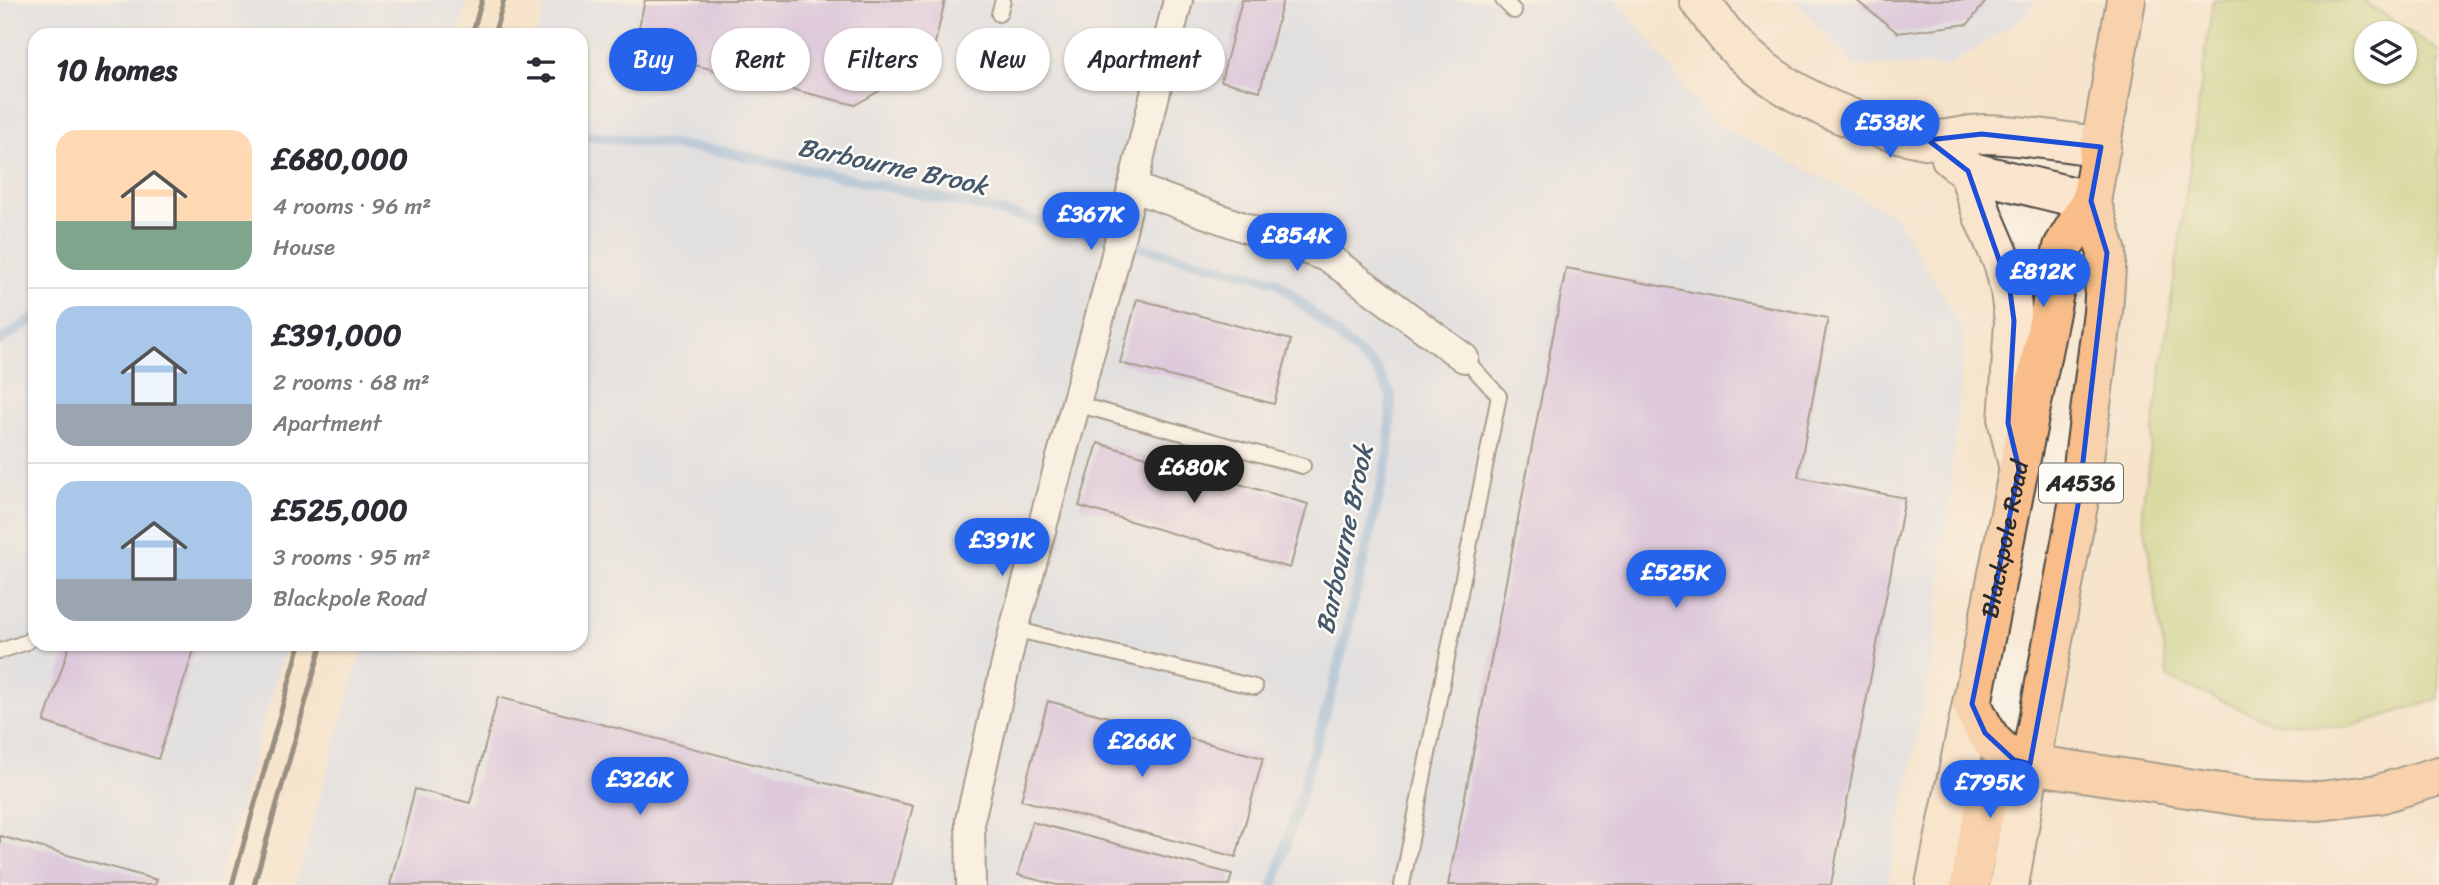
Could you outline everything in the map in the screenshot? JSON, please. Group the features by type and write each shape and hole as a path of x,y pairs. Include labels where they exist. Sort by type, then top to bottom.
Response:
{"main road":[{"name":"Blackpole Road","path":"1972,704 2063,247 2091,201 2126,0"},
{"name":"Blackpole Road","path":"2030,764 2078,505 2103,312 2107,253 2091,201"},
{"path":"1972,704 1985,733 1998,749 2014,760 2030,764 2254,798 2319,801 2379,794 2439,776"},
{"path":"1970,885 1985,809 1995,786 2011,773 2030,764"}],"street":[{"path":"971,885 971,820 1014,629 1110,283 1178,0"},
{"path":"1699,0 1746,57 1804,96 1868,123 1928,140 1968,171 2091,201"},
{"path":"1928,140 1982,134 2101,147"},
{"path":"1968,171 2004,265 2011,291 2014,321 2008,423 2019,469"},
{"path":"1132,187 1329,258 1464,358"},
{"name":"Blackpole Road","path":"1935,885 1972,704"},
{"name":"Blackpole Road","path":"2009,885 2030,764"}],"lane":[{"path":"1503,0 1514,11"},
{"path":"1402,885 1499,396 1464,358"},
{"path":"1076,404 1303,466"},
{"path":"1014,629 1255,687"},
{"path":"0,651 28,641"}],"highlighted area":[{"path":"1982,134 2101,147 2091,201 2107,253 2078,505 2030,764 2014,760 1985,733 1972,704 2019,469 2008,423 2014,321 2010,291 1968,171 1928,140"}],"shaded area":[{"path":"0,0 468,0 460,28 28,28 28,651 284,651 218,885 0,885"},
{"path":"547,0 1618,0 1709,120 1895,215 1965,333 1936,640 1888,885 295,885 361,651 588,651 588,28 539,28"},
{"path":"1794,0 2034,0 2025,16 1949,66 1854,66"}],"green space":[{"path":"2213,0 2362,0 2394,21 2354,21 2354,84 2417,84 2417,36 2439,51 2439,699 2346,728 2271,722 2168,678 2142,509"}],"building":[{"path":"645,0 945,0 939,28 824,28 824,91 879,91 855,105 799,91 810,91 810,28 711,28 711,69 697,66 697,28 639,28"},
{"path":"1242,0 1283,0 1260,91 1225,82 1225,66"},
{"path":"1856,0 1987,0 1968,24 1898,33"},
{"path":"1566,268 1828,318 1798,477 1905,498 1831,885 1448,885"},
{"path":"1137,299 1291,340 1274,404 1120,363"},
{"path":"1098,443 1308,504 1290,568 1079,506"},
{"path":"68,651 194,651 158,759 44,722"},
{"path":"498,697 913,806 892,885 390,885 415,789 470,803"},
{"path":"1048,701 1263,758 1236,857 1021,800"},
{"path":"1032,822 1232,874 1229,885 1057,885 1018,875"},
{"path":"0,836 157,880 155,885 0,885"}],"waterway":[{"name":"Barbourne Brook","path":"588,136 715,150 976,206 1276,281 1376,369 1391,396 1389,452 1336,677 1274,885"},
{"name":"Barbourne Brook","path":"0,341 28,322"}],"railway":[{"path":"474,28 482,0"},
{"path":"496,28 504,0"},
{"path":"232,885 298,651"},
{"path":"254,885 320,651"}]}
